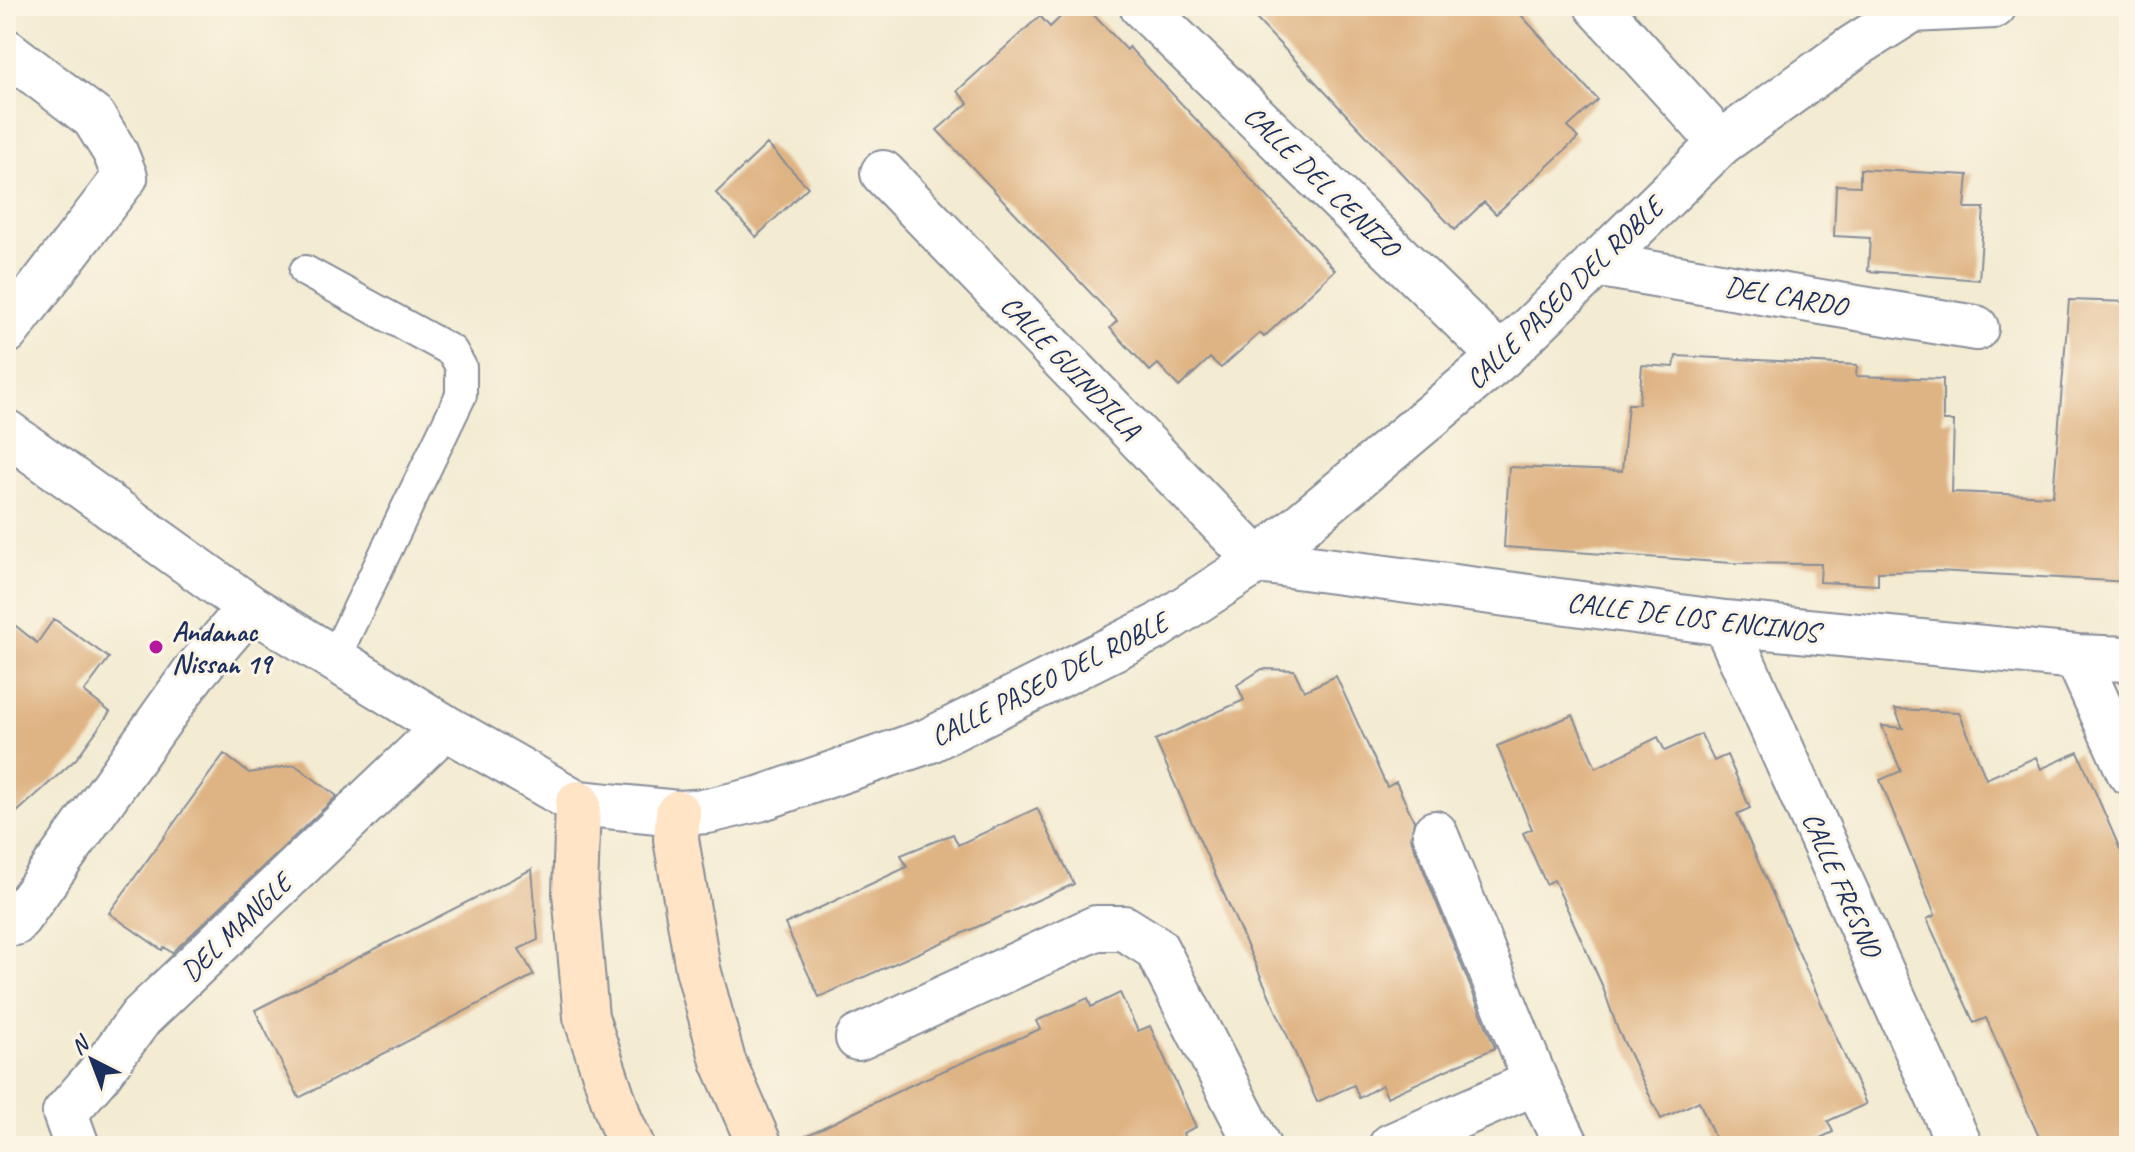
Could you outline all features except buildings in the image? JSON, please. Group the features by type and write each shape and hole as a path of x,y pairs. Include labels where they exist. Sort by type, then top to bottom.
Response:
{"street":[{"name":"CALLE DEL CENIZO","path":"1142,6 1501,357"},
{"path":"1597,6 1721,143"},
{"name":"CALLE PASEO DEL ROBLE","path":"6,432 250,607 445,727 578,803 678,813 708,811 759,799 928,741 1158,626 1258,561 1501,357 1721,143 1912,8 1994,6"},
{"path":"6,51 94,118 115,152 125,177 6,332"},
{"name":"CALLE GUINDILLA","path":"883,173 1258,561"},
{"name":"DEL CARDO","path":"1595,264 1976,328"},
{"name":"CALLE DE LOS ENCINOS","path":"1258,561 1725,623 2077,657 2129,659"},
{"path":"15,923 193,674 250,607"},
{"name":"CALLE FRESNO","path":"1725,623 1960,1146"},
{"path":"2077,657 2129,772"},
{"name":"DEL MANGLE","path":"77,1146 65,1113 99,1074 141,1017 445,727"},
{"path":"578,803 575,893 586,1017 620,1120 632,1146"},
{"path":"678,813 676,839 698,969 723,1061 760,1146"},
{"path":"1435,833 1536,1082 1567,1146"},
{"path":"858,1038 1096,928 1124,928 1156,948 1258,1146"},
{"path":"1391,1146 1536,1082"}],"lane":[{"path":"305,271 452,351 461,367 461,395 334,659"}],"place":[{"name":"Andanac Nissan 19","path":"156,647"}]}
